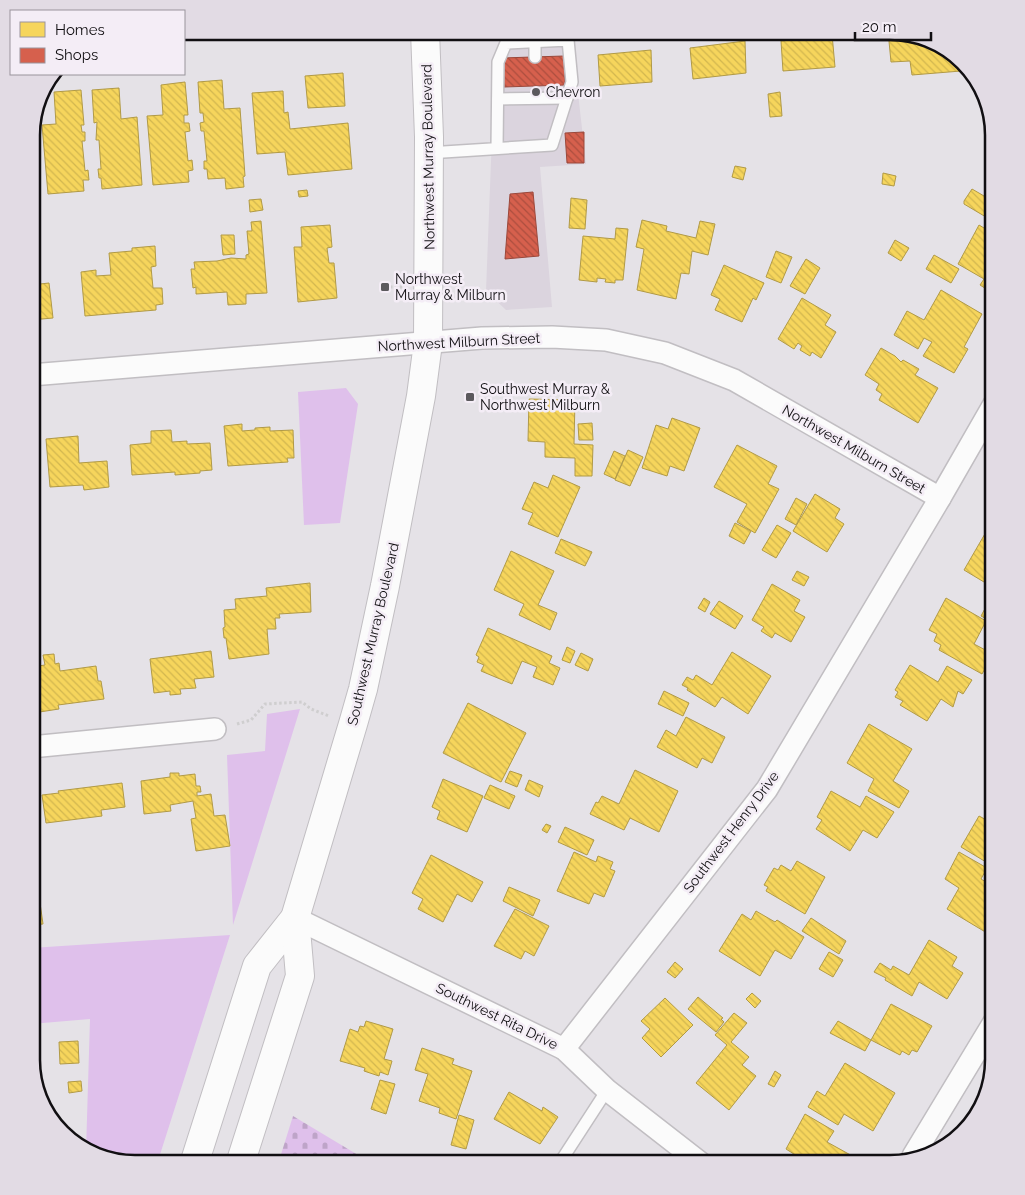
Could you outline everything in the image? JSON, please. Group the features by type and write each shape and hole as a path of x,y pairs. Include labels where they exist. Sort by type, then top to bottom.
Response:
{"main road":[{"name":"Northwest Murray Boulevard","path":"426,40 428,343"},
{"name":"Southwest Murray Boulevard","path":"243,1155 300,976 295,918 363,689 387,577 421,396 428,343"},
{"name":"Southwest Murray Boulevard","path":"197,1155 257,966 295,918"}],"street":[{"name":"Northwest Milburn Street","path":"40,374 482,338 552,337 606,340 665,353 734,380 940,498"},
{"name":"Southwest Henry Drive","path":"564,1049 767,788 985,420"},
{"path":"40,746 215,729"},
{"name":"Southwest Rita Drive","path":"295,918 564,1049 608,1090 691,1155"},
{"path":"916,1152 985,1037"}],"lane":[{"path":"497,148 498,62 506,44 523,40"},
{"path":"535,40 535,57"},
{"path":"428,152 552,145 572,82 568,40"},
{"path":"535,86 535,98"},
{"path":"498,99 567,98"},
{"path":"565,1155 608,1090"}],"path":[{"path":"215,729 251,720 265,704 302,702 311,710 353,724"}],"shaded area":[{"path":"503,40 572,40 586,164 540,167 552,307 506,310 486,291 495,58"}],"green space":[{"path":"346,388 358,404 340,523 304,525 298,392"},
{"path":"300,709 233,925 227,755 265,751 267,714"},
{"path":"230,935 160,1155 134,1155 110,1152 86,1141 90,1019 40,1023 40,947"},
{"path":"293,1116 358,1155 281,1155"}],"building: Homes":[{"path":"833,40 835,67 783,71 781,41"},
{"path":"889,40 897,40 927,47 953,63 960,71 912,75 910,61 891,62"},
{"path":"745,41 746,73 693,79 690,48"},
{"path":"651,50 652,82 600,86 598,55"},
{"path":"343,73 345,106 308,108 305,76"},
{"path":"222,80 224,109 240,108 245,176 243,177 244,187 226,189 225,178 208,179 207,169 204,169 204,161 207,161 204,131 201,131 200,123 204,122 203,113 200,113 198,82"},
{"path":"185,82 188,115 184,115 184,123 189,123 190,131 185,132 188,161 192,160 193,170 188,171 189,182 153,185 147,116 163,115 161,85"},
{"path":"119,88 121,119 137,117 142,185 102,189 98,169 101,169 99,140 96,140 97,122 94,123 92,90"},
{"path":"81,90 84,125 81,125 82,132 85,132 85,141 82,141 85,171 88,170 89,180 83,180 84,191 48,194 42,125 56,124 54,92"},
{"path":"283,91 284,113 288,112 290,129 348,123 352,169 288,175 285,152 257,154 252,93"},
{"path":"780,92 782,116 770,117 768,94"},
{"path":"735,166 746,168 743,180 732,177"},
{"path":"883,173 896,176 894,186 882,184"},
{"path":"972,189 985,197 985,216 964,204"},
{"path":"307,190 308,196 299,197 298,191"},
{"path":"571,198 587,200 585,229 569,228"},
{"path":"261,199 263,210 250,212 249,200"},
{"path":"642,220 667,226 666,231 696,238 700,221 715,224 708,255 692,251 689,274 681,273 676,299 637,290 644,249 636,247"},
{"path":"261,221 267,293 246,294 246,304 228,305 227,292 196,294 196,287 193,288 191,269 195,269 194,262 231,258 246,259 246,255 249,254 247,231 252,231 251,222"},
{"path":"330,225 332,247 327,248 329,263 334,263 337,298 298,302 294,247 302,247 301,227"},
{"path":"979,225 985,229 985,288 980,285 984,279 958,264"},
{"path":"616,228 628,229 623,280 615,280 615,283 605,282 606,279 597,278 597,282 579,280 583,236 615,239"},
{"path":"221,235 234,235 235,254 223,255"},
{"path":"895,240 909,248 901,261 888,253"},
{"path":"155,246 156,266 151,267 153,288 162,288 163,304 156,305 156,310 85,316 81,272 96,270 96,276 111,275 109,253"},
{"path":"776,251 792,257 781,283 766,277"},
{"path":"934,255 959,269 951,283 926,269"},
{"path":"806,259 820,268 805,294 790,286"},
{"path":"724,265 764,283 756,300 753,298 742,322 715,310 720,299 711,295"},
{"path":"49,283 53,318 40,319 40,284"},
{"path":"941,290 982,314 964,347 968,349 954,373 923,356 932,342 924,338 918,349 894,335 907,311 924,320"},
{"path":"802,298 831,315 825,325 836,332 821,358 812,352 810,356 800,350 802,346 798,343 794,349 778,339"},
{"path":"881,348 901,362 903,360 919,369 915,375 938,388 918,423 879,400 882,394 876,390 879,384 865,375"},
{"path":"529,399 575,400 574,444 593,445 592,476 575,476 575,458 545,457 545,442 528,441"},
{"path":"672,418 700,428 684,471 670,466 667,476 642,468 656,425 668,429"},
{"path":"592,423 593,440 579,440 578,424"},
{"path":"242,424 242,431 270,427 270,431 293,430 294,458 287,458 288,462 228,466 224,426"},
{"path":"171,430 172,442 187,441 187,444 210,443 212,470 175,475 175,472 132,475 130,445 151,443 151,431"},
{"path":"78,436 79,463 107,461 109,487 84,490 83,485 50,487 46,439"},
{"path":"737,445 777,466 768,484 779,489 755,533 737,522 747,504 714,487"},
{"path":"628,450 643,457 630,486 615,480"},
{"path":"614,451 625,456 615,479 604,474"},
{"path":"553,475 580,487 558,537 528,524 533,513 522,509 534,482 548,488"},
{"path":"815,494 840,509 835,518 844,524 827,552 793,531"},
{"path":"796,498 807,504 796,525 785,519"},
{"path":"735,523 751,531 744,544 729,536"},
{"path":"777,525 791,533 776,558 762,550"},
{"path":"985,534 985,583 964,570"},
{"path":"561,539 592,552 585,566 555,553"},
{"path":"511,551 554,571 538,605 557,613 550,630 519,615 524,604 494,590"},
{"path":"797,571 809,577 804,586 792,580"},
{"path":"310,583 311,612 279,614 280,618 275,618 276,629 267,629 269,654 229,659 226,638 224,638 224,610 236,609 235,599 267,596 266,588"},
{"path":"772,584 800,600 794,611 805,617 791,642 775,633 772,638 761,631 764,627 752,620"},
{"path":"704,598 710,602 705,612 698,608"},
{"path":"946,598 985,620 974,644 985,650 985,669 982,674 939,650 941,645 934,641 937,634 929,630"},
{"path":"719,601 743,616 735,629 710,614"},
{"path":"985,609 985,618 981,616"},
{"path":"488,628 552,656 549,663 560,668 553,685 533,677 537,667 522,661 512,684 481,671 484,665 477,662 479,657 476,655"},
{"path":"567,647 575,651 570,663 562,660"},
{"path":"211,651 214,677 194,679 196,688 180,689 181,694 170,695 170,691 154,693 150,659"},
{"path":"732,652 771,676 748,714 722,697 715,707 682,685 687,677 693,680 696,675 712,685"},
{"path":"581,653 593,659 588,671 575,665"},
{"path":"54,654 55,664 59,663 60,671 96,666 98,681 101,681 104,699 58,705 59,709 40,712 40,666 45,665 43,655"},
{"path":"910,665 938,682 947,666 972,680 963,694 958,691 953,707 941,699 927,721 900,705 903,701 895,697 898,692 895,690"},
{"path":"664,691 689,703 683,716 658,704"},
{"path":"468,703 526,733 501,782 443,753"},
{"path":"686,717 725,737 712,763 702,758 697,768 657,747 666,730 676,736"},
{"path":"869,724 912,749 893,781 909,791 899,808 868,791 874,779 847,763"},
{"path":"635,770 678,791 659,832 630,818 624,830 590,814 596,802 598,803 602,796 619,804"},
{"path":"510,771 522,775 517,787 505,782"},
{"path":"170,773 179,773 179,776 195,774 196,786 200,786 201,792 197,792 197,796 211,794 214,816 225,815 230,846 196,851 191,819 196,818 193,801 170,805 171,811 144,814 141,781 170,777"},
{"path":"443,779 483,796 467,832 437,819 440,811 432,807"},
{"path":"529,780 543,786 539,797 525,790"},
{"path":"122,783 125,807 101,810 102,816 46,823 42,795 59,793 58,791"},
{"path":"490,785 515,796 509,809 484,798"},
{"path":"831,791 860,807 866,796 894,812 877,838 863,830 850,851 816,829 822,820 817,817"},
{"path":"979,816 985,819 985,861 961,847"},
{"path":"546,824 551,826 547,833 542,830"},
{"path":"565,827 594,840 587,855 558,842"},
{"path":"574,852 596,862 598,856 613,862 610,869 615,871 604,897 594,893 589,904 557,891"},
{"path":"959,852 985,867 985,872 981,879 985,881 985,932 947,909 959,888 945,879"},
{"path":"431,855 483,882 472,902 457,894 443,922 418,909 423,899 412,893"},
{"path":"797,861 825,877 805,914 766,891 768,887 764,885 774,868 778,870 781,865 791,871"},
{"path":"509,887 540,900 533,916 503,901"},
{"path":"40,903 43,924 40,924"},
{"path":"515,909 549,926 534,956 525,951 521,959 494,946"},
{"path":"756,911 775,922 777,920 804,937 791,959 775,950 760,976 719,951 742,914 751,920"},
{"path":"811,918 846,941 839,954 802,931"},
{"path":"929,940 957,957 952,966 963,973 947,999 919,982 912,996 874,972 880,963 891,970 893,966 909,975"},
{"path":"829,952 843,960 833,977 819,969"},
{"path":"675,962 683,969 675,978 667,972"},
{"path":"752,993 761,1001 755,1008 746,999"},
{"path":"698,997 723,1018 721,1019 724,1022 716,1032 688,1009"},
{"path":"665,998 693,1025 661,1057 642,1038 650,1029 641,1021"},
{"path":"891,1004 932,1026 917,1052 912,1050 909,1055 902,1051 900,1055 871,1040"},
{"path":"734,1013 747,1023 731,1042 749,1057 742,1065 756,1076 729,1110 696,1083 727,1045 715,1035"},
{"path":"366,1021 393,1029 384,1059 392,1061 388,1075 380,1072 379,1076 364,1071 365,1068 340,1061 350,1029 358,1032 360,1026 364,1027"},
{"path":"838,1021 871,1040 865,1051 830,1033"},
{"path":"78,1041 79,1063 60,1064 59,1042"},
{"path":"422,1048 454,1059 452,1064 472,1071 456,1119 439,1113 440,1108 419,1101 428,1074 415,1070"},
{"path":"845,1063 895,1093 873,1131 844,1114 838,1125 808,1107 817,1091 825,1096"},
{"path":"775,1071 781,1075 774,1087 768,1084"},
{"path":"380,1080 395,1084 386,1114 371,1109"},
{"path":"81,1081 82,1091 69,1093 68,1082"},
{"path":"509,1092 542,1111 543,1107 558,1117 540,1144 494,1119"},
{"path":"805,1114 834,1131 827,1142 851,1155 795,1155 786,1149"},
{"path":"459,1115 474,1120 466,1149 451,1145"}],"building: Shops":[{"path":"564,56 565,85 504,87 502,58"},
{"path":"584,132 584,163 567,163 565,133"},
{"path":"533,192 539,256 505,259 510,194"}],"place":[{"name":"Chevron","path":"536,92"},
{"name":"Northwest Murray & Milburn","path":"385,287"},
{"name":"Southwest Murray & Northwest Milburn","path":"470,397"}]}
